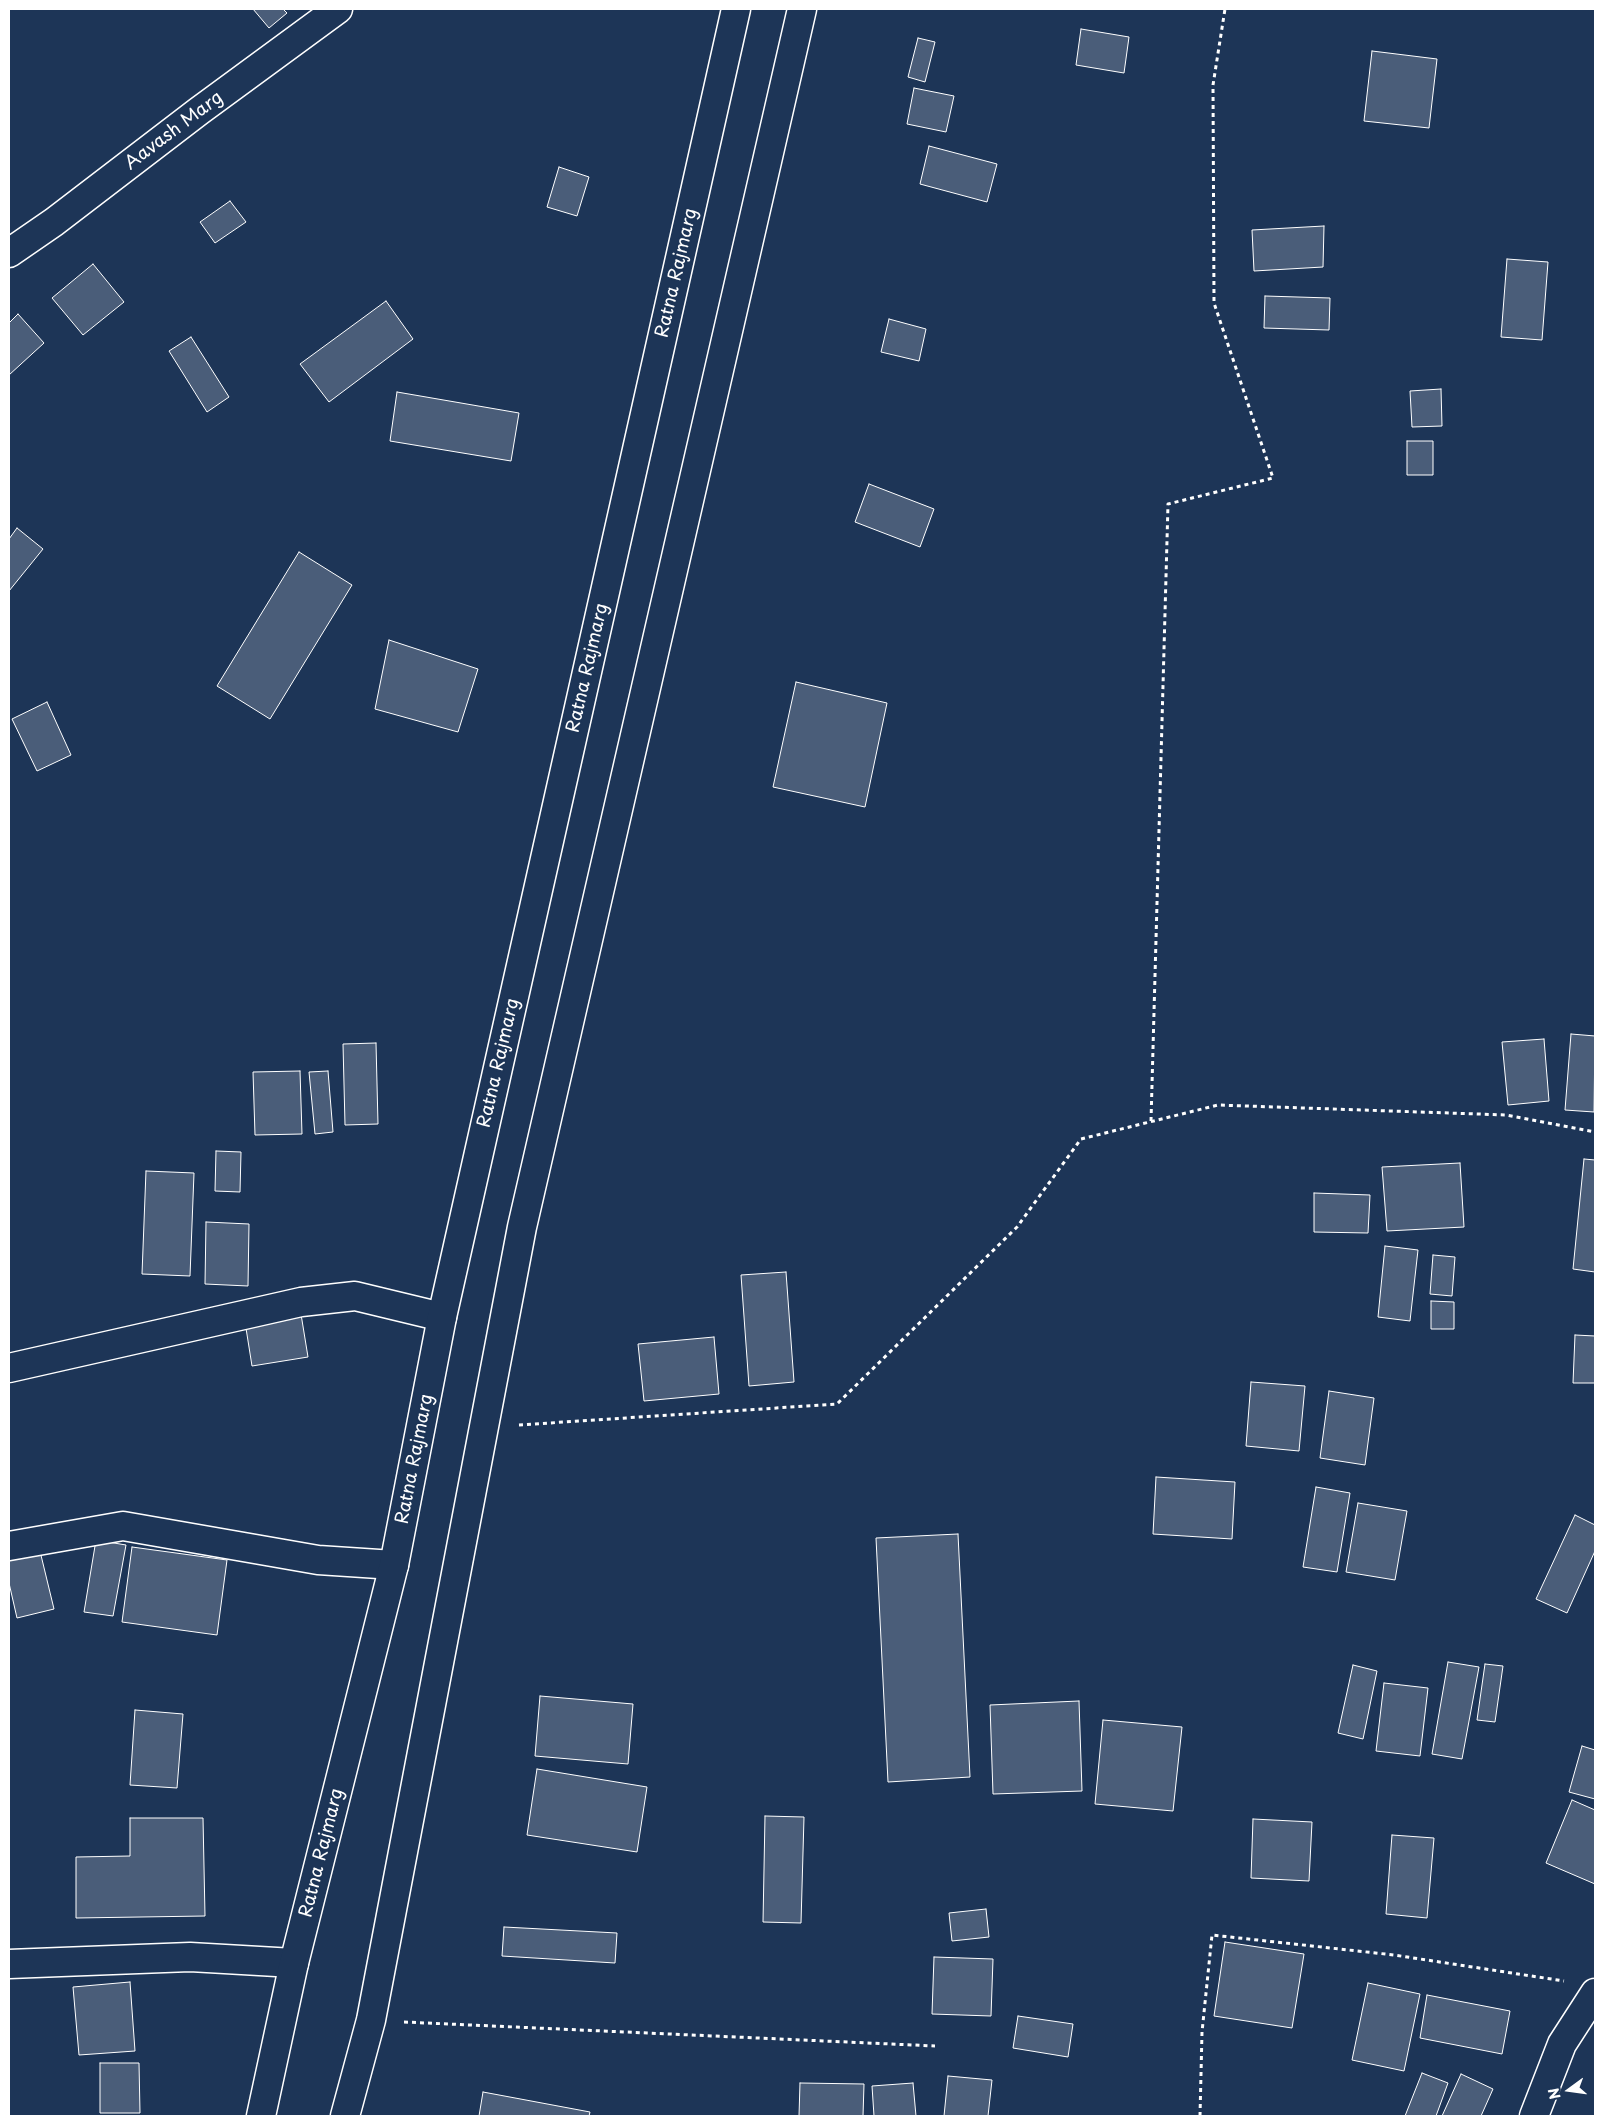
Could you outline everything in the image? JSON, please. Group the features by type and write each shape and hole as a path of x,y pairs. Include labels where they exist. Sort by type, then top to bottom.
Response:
{"main road":[{"name":"Aavash Marg","path":"9,253 54,222 199,111 338,9"},
{"name":"Ratna Rajmarg","path":"261,2116 294,1963 394,1565 442,1316 736,9"},
{"path":"345,2116 371,2020 522,1228 802,9"},
{"path":"9,1368 302,1302 355,1296 442,1316"},
{"path":"9,1546 123,1526 318,1560 394,1565"},
{"path":"9,1964 190,1957 294,1963"},
{"path":"1534,2116 1562,2044 1595,1993"}],"path":[{"path":"1151,1121 1168,504 1272,478 1214,303 1214,85 1225,9"},
{"path":"484,1427 837,1404 1017,1227 1081,1139 1218,1105 1506,1115 1595,1132"},
{"path":"1200,2116 1202,2032 1212,1935 1394,1955 1566,1981"},
{"path":"371,2020 935,2046"}],"building":[{"path":"253,9 283,9 287,13 269,28"},
{"path":"1081,29 1129,37 1124,73 1076,65"},
{"path":"918,38 935,42 925,82 908,77"},
{"path":"1372,51 1437,59 1429,128 1364,121"},
{"path":"914,88 954,96 946,132 907,124"},
{"path":"929,146 997,164 987,202 920,184"},
{"path":"559,167 589,177 577,216 547,207"},
{"path":"230,201 246,222 215,243 200,222"},
{"path":"1324,226 1323,267 1254,271 1252,230"},
{"path":"1507,259 1548,262 1542,340 1501,337"},
{"path":"93,264 124,302 83,335 52,298"},
{"path":"1265,296 1330,298 1329,330 1264,328"},
{"path":"386,301 413,339 329,402 300,364"},
{"path":"18,314 44,343 9,375 9,323"},
{"path":"889,319 926,329 919,361 881,352"},
{"path":"191,337 229,397 207,412 169,351"},
{"path":"1441,389 1442,426 1412,427 1410,391"},
{"path":"397,392 519,413 511,461 390,441"},
{"path":"1407,441 1433,441 1433,475 1407,475"},
{"path":"869,484 934,509 920,547 855,522"},
{"path":"17,528 43,549 9,591 9,539"},
{"path":"299,552 352,585 270,719 217,686"},
{"path":"389,640 478,669 458,732 375,709"},
{"path":"796,682 887,703 865,807 773,787"},
{"path":"47,702 71,755 37,771 12,719"},
{"path":"1571,1034 1595,1036 1594,1112 1565,1110"},
{"path":"1544,1039 1549,1101 1508,1105 1502,1042"},
{"path":"376,1043 378,1124 345,1125 343,1044"},
{"path":"300,1071 302,1134 255,1135 253,1072"},
{"path":"328,1071 333,1132 315,1134 309,1072"},
{"path":"216,1151 241,1152 240,1192 215,1191"},
{"path":"1584,1159 1595,1160 1595,1272 1573,1269"},
{"path":"1460,1163 1464,1227 1387,1231 1382,1167"},
{"path":"146,1171 194,1173 190,1276 142,1274"},
{"path":"1314,1193 1370,1195 1368,1233 1314,1232"},
{"path":"206,1222 249,1224 248,1286 205,1284"},
{"path":"1385,1246 1418,1250 1410,1321 1378,1317"},
{"path":"1433,1255 1455,1257 1452,1296 1430,1294"},
{"path":"786,1272 794,1382 749,1386 741,1275"},
{"path":"1431,1301 1454,1302 1454,1329 1431,1329"},
{"path":"301,1314 308,1357 252,1366 245,1322"},
{"path":"1575,1335 1595,1336 1595,1383 1573,1383"},
{"path":"714,1337 719,1394 644,1401 638,1344"},
{"path":"1251,1382 1305,1386 1299,1451 1246,1446"},
{"path":"1329,1391 1374,1398 1365,1465 1320,1458"},
{"path":"1156,1477 1235,1482 1232,1539 1153,1534"},
{"path":"1316,1487 1350,1493 1337,1572 1303,1567"},
{"path":"1358,1503 1407,1511 1395,1580 1346,1572"},
{"path":"1575,1515 1595,1525 1595,1551 1567,1613 1536,1599"},
{"path":"958,1534 970,1777 888,1782 876,1538"},
{"path":"96,1540 126,1545 113,1616 84,1612"},
{"path":"39,1547 54,1609 17,1618 9,1583 9,1554"},
{"path":"132,1547 227,1560 217,1635 122,1622"},
{"path":"1448,1662 1479,1667 1462,1759 1432,1754"},
{"path":"1485,1664 1503,1666 1495,1722 1477,1720"},
{"path":"1353,1665 1377,1671 1363,1739 1338,1733"},
{"path":"1384,1683 1428,1688 1420,1756 1376,1751"},
{"path":"540,1696 633,1704 628,1764 535,1756"},
{"path":"1079,1701 1082,1791 993,1794 990,1705"},
{"path":"135,1710 183,1714 177,1788 130,1785"},
{"path":"1103,1720 1182,1727 1173,1811 1095,1804"},
{"path":"1582,1746 1595,1750 1595,1799 1569,1792"},
{"path":"537,1769 647,1787 637,1852 527,1835"},
{"path":"1572,1800 1595,1810 1595,1884 1546,1863"},
{"path":"765,1816 804,1817 801,1923 763,1922"},
{"path":"130,1818 203,1818 205,1916 76,1918 76,1857 130,1856"},
{"path":"1253,1819 1312,1822 1309,1881 1251,1878"},
{"path":"1392,1835 1434,1838 1427,1918 1386,1914"},
{"path":"986,1909 989,1937 952,1941 949,1913"},
{"path":"504,1927 617,1933 615,1963 502,1956"},
{"path":"1225,1942 1304,1954 1292,2028 1214,2016"},
{"path":"934,1957 993,1959 991,2016 932,2014"},
{"path":"130,1982 135,2051 79,2055 73,1987"},
{"path":"1368,1983 1420,1994 1404,2071 1352,2060"},
{"path":"1427,1995 1510,2011 1502,2054 1420,2038"},
{"path":"1018,2016 1073,2024 1068,2057 1013,2048"},
{"path":"100,2063 139,2063 140,2113 100,2113"},
{"path":"1422,2073 1448,2083 1436,2116 1405,2116"},
{"path":"1461,2074 1493,2089 1481,2116 1442,2116"},
{"path":"948,2076 992,2080 988,2116 944,2116"},
{"path":"800,2083 864,2084 863,2116 799,2116"},
{"path":"913,2083 916,2116 874,2116 872,2086"},
{"path":"483,2092 590,2112 589,2116 479,2116"}]}
